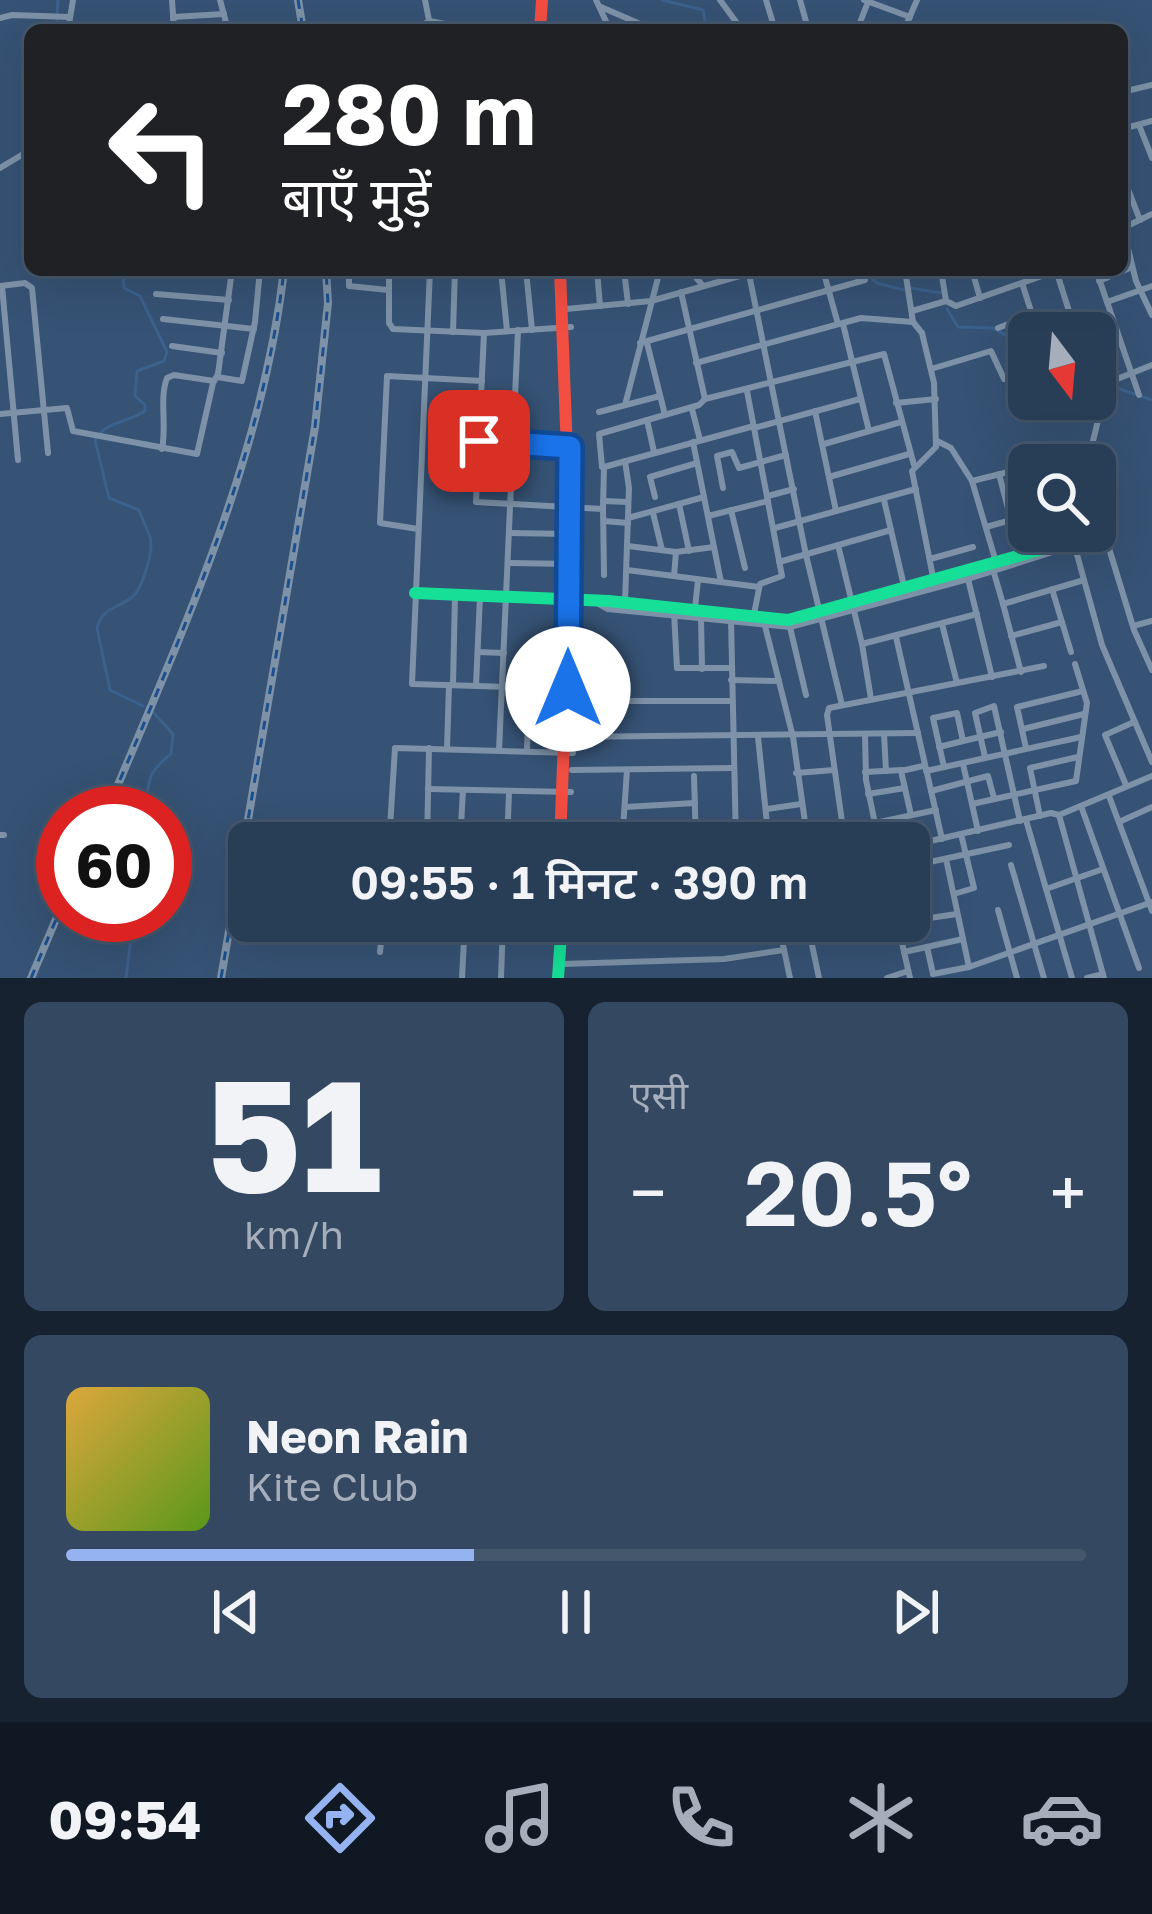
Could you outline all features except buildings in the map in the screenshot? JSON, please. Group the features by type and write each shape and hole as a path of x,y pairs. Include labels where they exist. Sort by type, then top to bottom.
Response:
{"main road":[{"path":"563,276 573,447 566,822"},
{"path":"572,564 573,507"},
{"path":"415,593 597,603 789,624 934,585 1022,552"},
{"path":"568,792 569,753"},
{"path":"556,974 558,942"}],"street":[{"path":"69,24 73,0"},
{"path":"172,0 174,24"},
{"path":"220,0 226,24"},
{"path":"907,24 917,0"},
{"path":"866,1 910,16"},
{"path":"598,3 642,24"},
{"path":"173,17 224,14"},
{"path":"0,19 12,15 70,17"},
{"path":"1128,127 1152,122"},
{"path":"1139,125 1152,158"},
{"path":"1128,189 1140,220"},
{"path":"1128,225 1152,214"},
{"path":"1128,251 1152,315"},
{"path":"1128,269 1132,267"},
{"path":"0,414 68,409 72,429 195,454 200,451 222,353 231,276"},
{"path":"161,449 167,378 242,381 259,276"},
{"path":"349,276 350,286 388,290"},
{"path":"389,276 389,326 484,333 568,327"},
{"path":"430,276 412,683 730,701"},
{"path":"453,332 455,276"},
{"path":"502,276 507,331"},
{"path":"527,276 532,330"},
{"path":"598,276 600,306"},
{"path":"625,276 628,304"},
{"path":"625,405 658,276"},
{"path":"695,276 703,286"},
{"path":"566,309 651,301 741,276"},
{"path":"749,276 842,705"},
{"path":"825,276 868,431"},
{"path":"906,276 913,322 922,333 936,399 937,440 934,449 914,465"},
{"path":"942,276 946,301"},
{"path":"974,276 980,298"},
{"path":"912,310 946,301 956,306 1041,276"},
{"path":"1058,276 1069,312"},
{"path":"1098,276 1138,395"},
{"path":"1099,280 1109,276"},
{"path":"644,342 865,280"},
{"path":"18,460 1,286 25,283 32,288 48,453"},
{"path":"1022,284 1031,312"},
{"path":"1107,302 1152,286"},
{"path":"681,292 705,399"},
{"path":"156,294 229,300"},
{"path":"696,363 840,323 875,318 913,322"},
{"path":"163,319 254,328"},
{"path":"998,328 1008,324"},
{"path":"500,751 518,330"},
{"path":"484,333 476,502 573,507 628,502"},
{"path":"644,342 664,415"},
{"path":"172,346 222,353"},
{"path":"931,369 989,351 996,356 1004,379"},
{"path":"604,574 598,436 705,399 884,355 914,465 934,585"},
{"path":"1116,379 1152,365"},
{"path":"418,529 380,523 387,376 482,382"},
{"path":"627,570 759,587 781,578 747,391"},
{"path":"599,412 660,396"},
{"path":"896,403 936,399"},
{"path":"602,469 860,400"},
{"path":"691,407 721,582"},
{"path":"815,411 836,511"},
{"path":"647,420 665,472"},
{"path":"822,445 901,422"},
{"path":"937,440 951,448 972,481 1021,671"},
{"path":"479,441 573,447"},
{"path":"723,488 717,456 732,452 738,468 786,455"},
{"path":"829,477 909,454"},
{"path":"625,461 625,607"},
{"path":"655,497 650,477 697,463"},
{"path":"972,481 1008,472"},
{"path":"999,474 1008,508"},
{"path":"708,516 794,489"},
{"path":"773,528 916,489"},
{"path":"604,521 628,520 704,497"},
{"path":"884,498 905,590"},
{"path":"679,504 689,551"},
{"path":"731,510 745,568"},
{"path":"653,511 662,550"},
{"path":"986,527 1008,521"},
{"path":"779,562 891,530"},
{"path":"509,533 569,534"},
{"path":"838,545 871,700"},
{"path":"627,546 676,552 714,547"},
{"path":"929,559 973,547"},
{"path":"674,576 676,552"},
{"path":"853,608 968,580 1035,552"},
{"path":"1079,552 1102,645 1152,762"},
{"path":"1112,552 1133,626 1152,670"},
{"path":"509,563 572,564"},
{"path":"698,579 702,668"},
{"path":"968,580 992,677"},
{"path":"1003,604 1084,580"},
{"path":"759,587 759,622 793,736 804,822"},
{"path":"1052,590 1071,652"},
{"path":"447,749 455,595"},
{"path":"476,686 480,596"},
{"path":"674,613 677,668 732,668"},
{"path":"862,644 977,614"},
{"path":"731,619 735,822"},
{"path":"1133,626 1152,621"},
{"path":"1011,636 1062,622"},
{"path":"789,624 806,695"},
{"path":"942,624 957,683"},
{"path":"896,637 942,838"},
{"path":"527,752 530,643"},
{"path":"478,652 504,653"},
{"path":"972,804 1075,782 1084,691 1075,664"},
{"path":"842,822 827,710 1044,666"},
{"path":"731,680 779,681"},
{"path":"1026,748 1017,706 1084,691"},
{"path":"985,757 975,711 994,706 1014,794 1072,978"},
{"path":"944,766 934,718 957,713 963,741"},
{"path":"1022,730 1084,715"},
{"path":"1127,787 1105,737 1134,722"},
{"path":"939,747 1001,732"},
{"path":"570,737 918,733"},
{"path":"884,734 886,771"},
{"path":"865,735 865,772 874,822"},
{"path":"865,772 944,766 1081,736"},
{"path":"758,737 768,822"},
{"path":"427,822 429,748"},
{"path":"390,822 394,750 569,753"},
{"path":"1040,816 1032,767 1078,757"},
{"path":"962,762 978,831"},
{"path":"572,770 732,768"},
{"path":"624,822 627,770"},
{"path":"796,773 834,770"},
{"path":"902,770 911,815"},
{"path":"694,776 695,822"},
{"path":"931,790 989,776 994,798"},
{"path":"930,841 1057,814 1152,776"},
{"path":"868,794 905,788"},
{"path":"428,789 568,792"},
{"path":"461,822 463,790"},
{"path":"508,822 509,792"},
{"path":"927,947 934,976 1151,905 1108,794"},
{"path":"625,807 695,803"},
{"path":"766,808 801,804"},
{"path":"1081,806 1139,968"},
{"path":"1119,822 1152,807"},
{"path":"879,822 936,810"},
{"path":"1057,814 1103,976 1087,978"},
{"path":"954,894 974,888 961,835"},
{"path":"930,860 1009,845"},
{"path":"946,859 969,967"},
{"path":"1011,865 1044,978"},
{"path":"1046,889 1103,869"},
{"path":"998,910 1017,978"},
{"path":"930,919 957,914"},
{"path":"904,952 963,939"},
{"path":"380,952 381,942"},
{"path":"462,978 464,942"},
{"path":"501,978 502,942"},
{"path":"782,942 790,978"},
{"path":"812,942 819,978"},
{"path":"887,978 909,974 901,942"},
{"path":"556,974 784,950"}],"waterway":[{"path":"56,24 58,0"},
{"path":"662,0 703,10 706,24"},
{"path":"123,276 124,288 140,296 167,352 164,361 137,371 135,396 145,411 111,426 95,440 109,498 139,510 151,543 140,586 131,598 106,613 97,628 110,690 143,706"},
{"path":"869,276 877,283 904,290"},
{"path":"911,288 941,293"},
{"path":"947,309 958,327 993,328 1008,337"},
{"path":"1116,388 1152,400"},
{"path":"149,786 157,767 171,754 173,734 152,711"},
{"path":"126,978 131,942"}],"railway":[{"path":"298,0 302,24"},
{"path":"117,786 189,614 238,479 273,341 283,276"},
{"path":"221,978 315,427 328,303 326,276"},
{"path":"31,978 46,942"}],"traffic: fast":[{"path":"415,593 609,601 788,620 1032,552"},
{"path":"558,978 561,942"}],"traffic: jam":[{"path":"540,24 542,0"},
{"path":"560,276 571,556 561,822"}],"route":[{"path":"479,441 570,447 568,689"}]}
